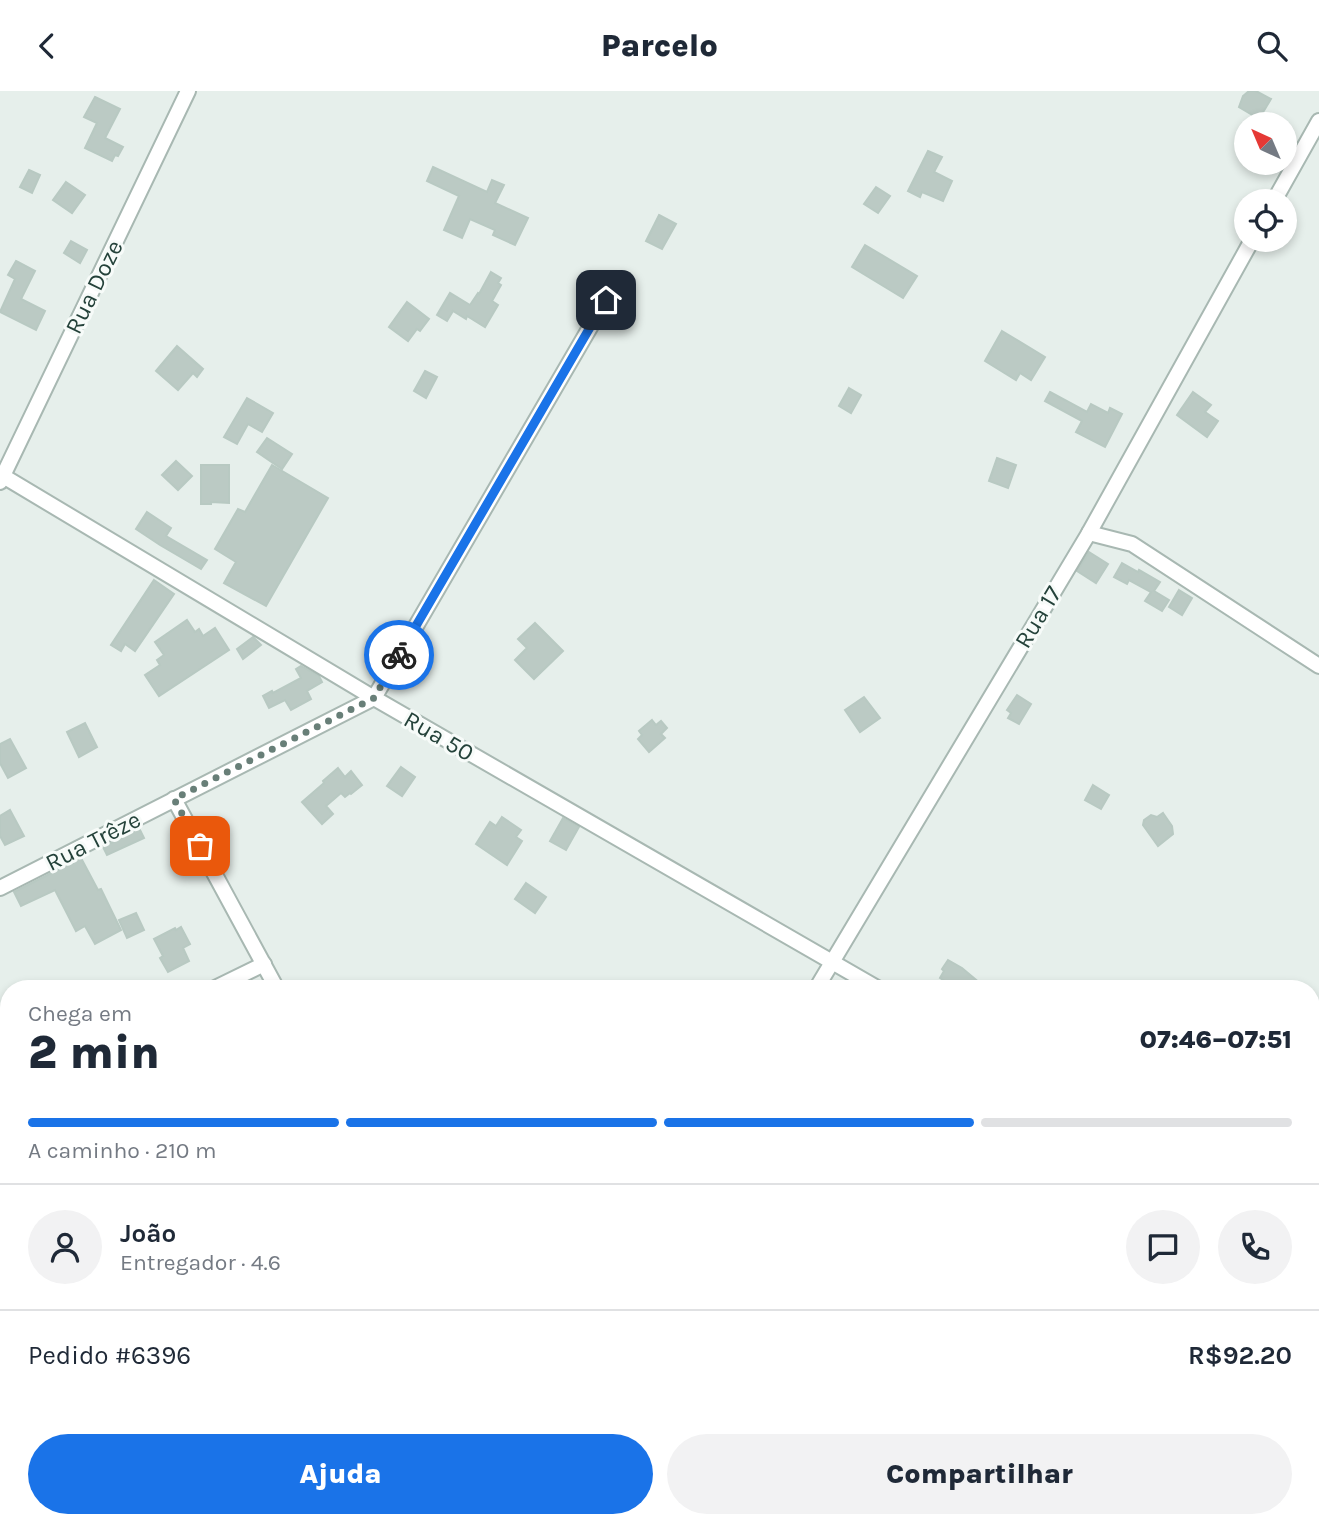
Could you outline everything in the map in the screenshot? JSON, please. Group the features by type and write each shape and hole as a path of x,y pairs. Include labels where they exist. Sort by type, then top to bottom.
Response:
{"street":[{"name":"Rua Doze","path":"1,479 188,91"},
{"path":"1281,189 1319,121"},
{"name":"Rua 17","path":"821,980 1089,533 1245,252"},
{"path":"374,698 606,300"},
{"name":"Rua 50","path":"1,479 374,698 864,980"},
{"path":"1089,533 1132,544 1319,667"},
{"name":"Rua Trêze","path":"0,888 374,698"},
{"path":"174,799 272,980"},
{"path":"232,980 264,964"}],"building":[{"path":"1249,91 1256,91 1271,99 1263,112 1247,112 1239,107 1243,96"},
{"path":"95,97 120,109 105,138 123,147 112,161 85,148 97,123 84,117"},
{"path":"928,151 942,157 934,172 952,181 943,201 922,192 920,197 908,191"},
{"path":"433,167 487,192 492,180 504,185 495,203 528,218 515,245 493,235 495,230 470,219 462,238 444,230 459,196 427,181"},
{"path":"29,170 40,175 32,193 20,187"},
{"path":"66,182 85,195 72,213 53,200"},
{"path":"876,187 890,196 878,213 864,204"},
{"path":"659,215 676,224 662,249 646,241"},
{"path":"71,241 87,250 80,263 64,253"},
{"path":"865,245 917,276 903,298 852,267"},
{"path":"16,261 35,271 21,299 45,311 36,330 0,312 15,279 8,275"},
{"path":"491,272 501,278 498,283 501,285 492,301 498,305 485,327 453,311 447,321 437,315 450,293 470,305"},
{"path":"407,302 429,319 408,341 389,327"},
{"path":"1002,331 1045,357 1031,380 1020,373 1016,380 985,361"},
{"path":"177,346 203,369 197,377 193,373 178,390 156,371"},
{"path":"425,371 437,377 426,398 414,391"},
{"path":"849,388 861,395 851,413 839,406"},
{"path":"1050,392 1087,412 1091,404 1108,413 1110,408 1122,414 1105,447 1076,432 1082,421 1045,401"},
{"path":"1193,392 1211,405 1205,412 1218,421 1207,437 1177,415"},
{"path":"247,398 273,413 262,432 248,424 237,444 224,437"},
{"path":"267,438 292,454 282,469 257,452"},
{"path":"997,458 1016,465 1008,488 989,481"},
{"path":"176,461 192,476 178,490 162,475"},
{"path":"201,465 229,465 229,503 201,504"},
{"path":"272,465 328,498 266,606 224,583 236,562 215,549 238,509 245,512"},
{"path":"147,512 171,528 166,536 207,560 201,569 136,529"},
{"path":"1089,552 1108,564 1096,583 1077,571"},
{"path":"1122,563 1160,582 1154,591 1169,600 1162,611 1145,601 1151,592 1129,580 1127,584 1114,577"},
{"path":"154,580 174,594 135,651 125,644 121,651 111,645"},
{"path":"1179,590 1192,598 1182,615 1169,607"},
{"path":"187,620 195,632 199,629 203,636 215,628 229,650 159,696 145,675 160,665 157,660 164,655 155,642"},
{"path":"535,623 563,651 534,679 515,660 527,648 518,639"},
{"path":"253,637 261,645 243,659 237,649"},
{"path":"301,666 319,676 322,682 307,691 311,699 291,710 285,700 269,708 263,696 301,678 296,669"},
{"path":"1017,695 1031,704 1019,724 1008,718 1011,713 1007,710"},
{"path":"864,697 880,718 860,732 845,710"},
{"path":"652,720 656,725 661,721 667,728 661,734 665,738 649,752 638,739 642,735 639,731"},
{"path":"85,723 97,747 79,757 67,732"},
{"path":"10,739 26,768 8,778 0,763 0,744"},
{"path":"401,767 415,777 402,796 387,786"},
{"path":"338,768 345,777 351,771 362,785 345,797 341,793 326,806 333,814 322,824 302,802"},
{"path":"1093,785 1109,795 1101,809 1085,800"},
{"path":"10,810 24,836 5,845 0,836 0,816"},
{"path":"1163,813 1172,826 1173,834 1158,846 1143,825 1144,820 1151,815 1157,817"},
{"path":"502,817 521,830 516,837 522,841 507,865 476,844 490,822 496,826"},
{"path":"563,818 579,827 566,850 550,841"},
{"path":"139,828 144,838 107,855 103,847"},
{"path":"81,858 98,890 101,889 121,930 95,944 85,926 76,931 55,890 21,906 14,892"},
{"path":"526,883 546,897 535,913 515,899"},
{"path":"136,913 144,930 127,938 119,920"},
{"path":"181,927 190,944 183,948 189,961 168,972 154,939"},
{"path":"948,960 976,980 943,980 940,978 944,971 942,969"}],"way so far":[{"path":"200,846 174,799 374,698 399,655"}],"route":[{"path":"399,655 606,300"}]}
